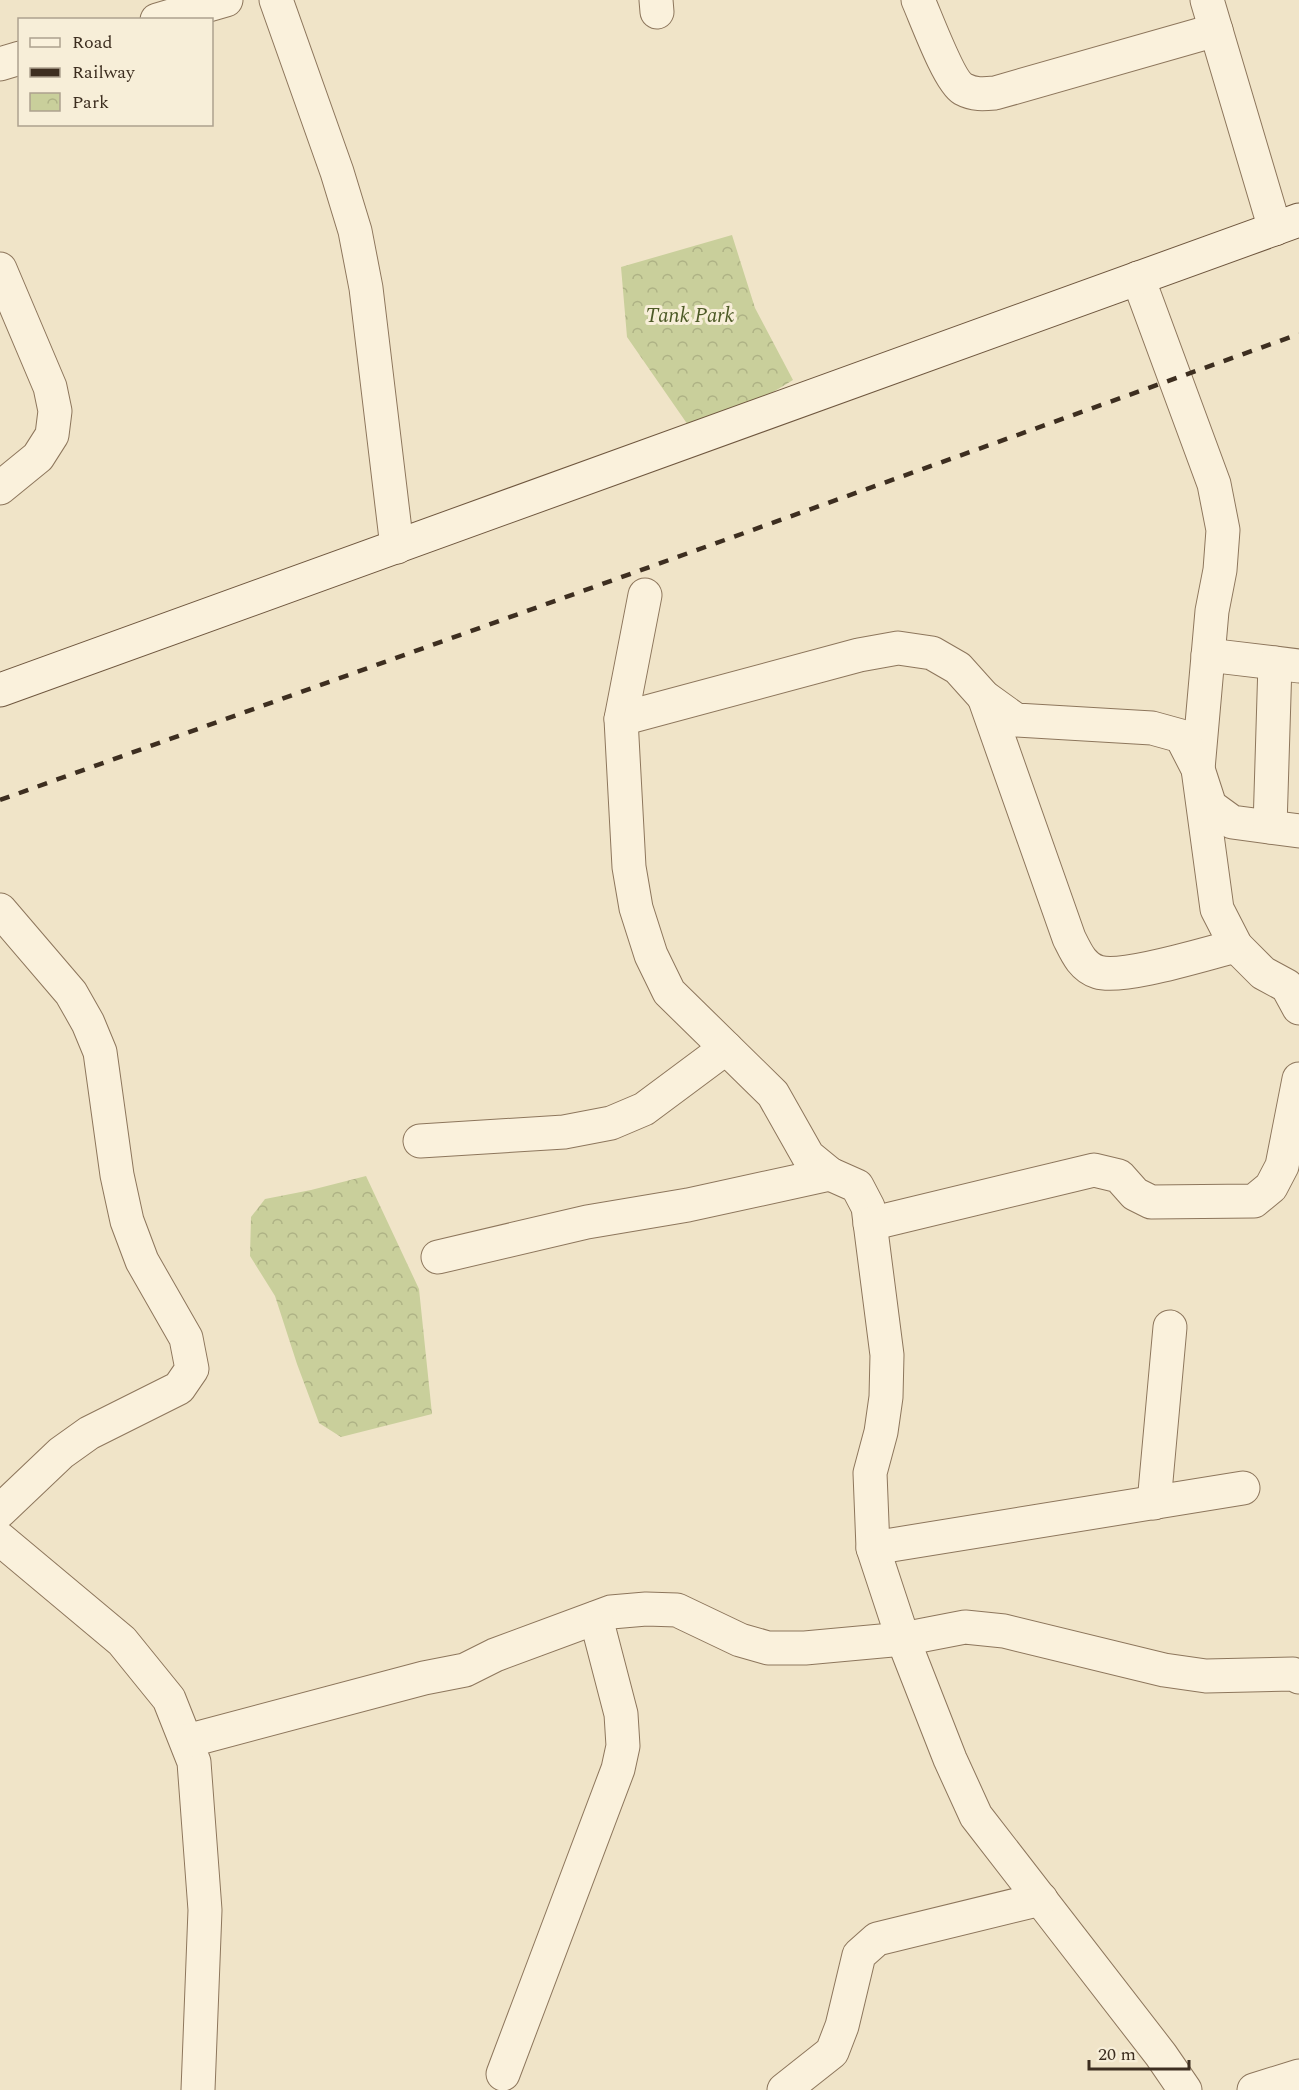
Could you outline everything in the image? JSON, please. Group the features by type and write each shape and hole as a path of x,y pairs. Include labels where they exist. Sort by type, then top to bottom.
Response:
{"street":[{"path":"164,18 226,0"},
{"path":"276,0 337,172 355,231 366,288 397,548"},
{"path":"0,690 1287,224 1211,15 995,93 977,94 961,88 949,71 918,0"},
{"path":"0,64 18,59"},
{"path":"0,269 50,387 55,411 52,435 38,457 0,488"},
{"path":"1138,278 1214,484 1223,530 1220,570 1212,611 1198,769 1217,909 1236,946 1263,973 1287,986 1299,1008"},
{"path":"645,595 621,718 629,867 636,908 651,956 669,992 773,1094 808,1156 830,1174 857,1186 868,1207 887,1355 886,1397 881,1432 870,1473 873,1548 903,1639 950,1759 976,1816 1161,2055 1185,2090"},
{"path":"621,718 859,655 898,648 932,653 958,668 984,697 1016,720 1152,728 1181,736 1198,769 1209,806 1232,822 1284,829 1287,664 1208,655"},
{"path":"984,697 1069,938 1080,961 1098,972 1122,974 1236,946"},
{"path":"0,910 71,993 88,1023 100,1052 117,1175 127,1221 142,1261 186,1338 192,1369 179,1388 89,1433 61,1453 0,1510"},
{"path":"420,1141 564,1132 611,1123 644,1109 726,1048"},
{"path":"870,1224 1094,1170 1119,1176 1135,1194 1151,1202 1254,1201 1271,1187 1282,1166 1299,1078"},
{"path":"438,1257 587,1222 688,1205 830,1174"},
{"path":"1154,1503 1170,1327"},
{"path":"873,1548 1243,1488"},
{"path":"0,1539 122,1641 169,1699 187,1742 194,1762 205,1910 198,2090"},
{"path":"187,1742 424,1678 465,1670 495,1655 611,1612 646,1609 676,1610 740,1640 768,1648 903,1639 965,1627 995,1630 1164,1670 1206,1676 1293,1674 1299,1677"},
{"path":"503,2074 618,1769 623,1746 621,1714 596,1618"},
{"path":"784,2090 831,2052 842,2026 859,1955 877,1939 1041,1899"},
{"path":"1254,2090 1299,2076"}],"green space":[{"name":"Tank Park","path":"732,235 755,308 793,380 697,438 627,337 621,267"},
{"path":"366,1176 419,1289 432,1414 341,1437 319,1423 275,1296 250,1256 251,1217 265,1199"}],"railway":[{"path":"0,800 1299,334"}]}
